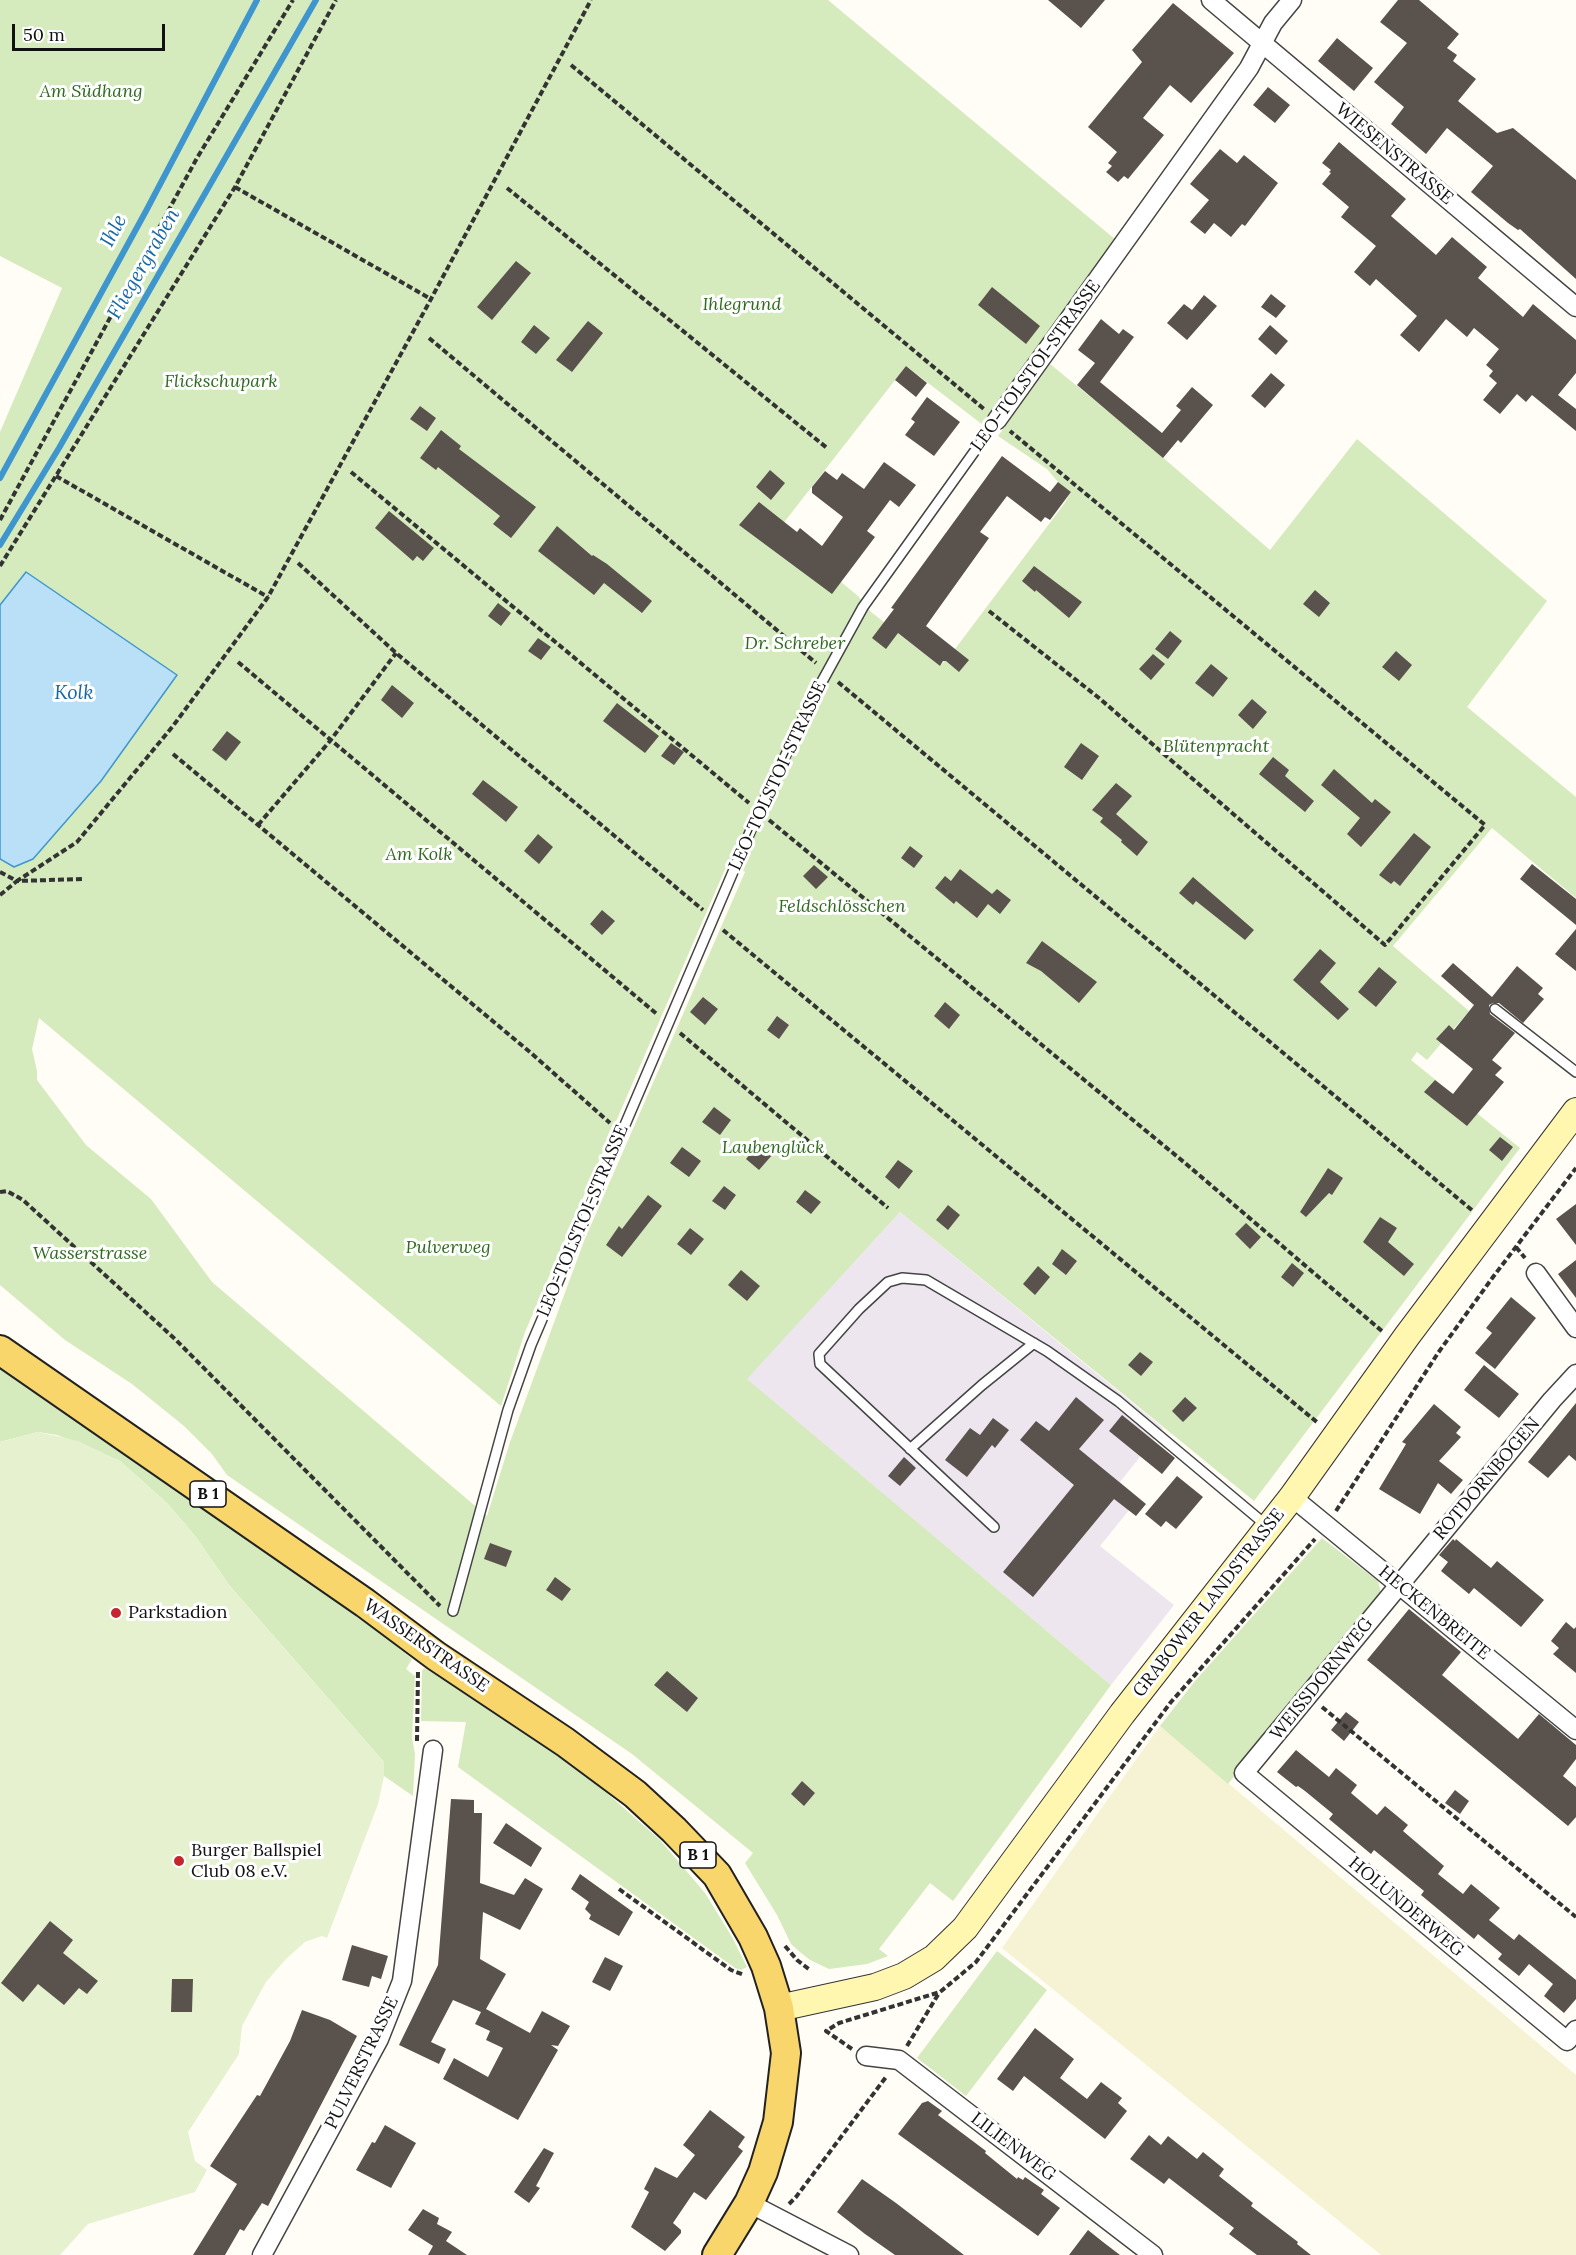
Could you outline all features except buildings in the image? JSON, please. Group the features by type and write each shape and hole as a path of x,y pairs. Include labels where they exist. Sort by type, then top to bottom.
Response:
{"main road":[{"name":"GRABOWER LANDSTRASSE","path":"779,2008 888,1983 919,1968 950,1944 965,1928 1176,1643 1292,1497 1490,1224 1576,1111"},
{"name":"WASSERSTRASSE","path":"0,1350 365,1603 436,1656 565,1742 635,1794 717,1875 762,1956 779,2008"},
{"name":"B 1","path":"717,2255 761,2209 763,2172 778,2122 786,2053 779,2008"}],"street":[{"name":"WIESENSTRASSE","path":"1211,0 1576,307"},
{"name":"LEO-TOLSTOI-STRASSE","path":"998,420 1249,68 1273,23 1292,0"},
{"path":"1536,1273 1576,1328"},
{"name":"ROTDORNBOGEN","path":"1399,1584 1576,1374"},
{"name":"HECKENBREITE","path":"1292,1497 1576,1730"},
{"name":"WEISSDORNWEG","path":"1244,1773 1399,1584"},
{"name":"PULVERSTRASSE","path":"262,2255 379,2039 402,1981 433,1750"},
{"name":"HOLUNDERWEG","path":"1244,1773 1571,2036"},
{"path":"866,2056 899,2060"},
{"name":"LILIENWEG","path":"899,2060 1153,2255"},
{"path":"761,2209 849,2255"}],"lane":[{"name":"LEO-TOLSTOI-STRASSE","path":"453,1611 508,1410 531,1345 759,811 826,672 863,607 998,420"},
{"path":"1495,1009 1576,1072"},
{"path":"994,1527 820,1364 819,1354 859,1309 888,1282 902,1278 926,1280 1034,1343 1118,1401 1268,1526"},
{"path":"910,1449 982,1384 1034,1343"}],"path":[{"path":"0,520 198,158 293,0"},
{"path":"0,566 235,187 336,0"},
{"path":"0,895 77,842 173,726 268,597 591,0"},
{"path":"571,65 1485,825 1385,945 1099,698 989,611"},
{"path":"235,187 431,299"},
{"path":"507,188 827,448"},
{"path":"429,338 826,672 1490,1224"},
{"path":"351,472 1185,1163 1391,1338"},
{"path":"56,476 268,597"},
{"path":"298,563 396,653 721,928 1323,1428"},
{"path":"258,825 330,741 396,653"},
{"path":"238,662 888,1208"},
{"path":"173,754 531,1053 621,1132"},
{"path":"0,872 18,881 84,879"},
{"path":"1283,1576 1348,1495 1438,1353 1576,1168"},
{"path":"0,1192 7,1191 23,1200 167,1331 437,1605 453,1611"},
{"path":"418,1670 416,1740 433,1750"},
{"path":"1308,1695 1576,1917"},
{"path":"619,1889 731,1970 739,1974 750,1973"},
{"path":"761,2209 786,2208 796,2197 899,2060 940,1992"},
{"path":"826,2031 846,2046 866,2056"}],"shaded area":[{"path":"900,1212 1163,1428 1120,1482 1139,1498 1100,1546 1174,1605 1111,1685 746,1379"},
{"path":"1160,1726 1576,2075 1576,2255 1381,2255 1002,1948"}],"green space":[{"path":"0,0 828,0 1116,240 983,425 906,366 778,530 858,596 871,612 940,666 1064,504 1071,492 1047,469 998,436 1050,364 1131,430 1270,550 1357,439 1547,601 1467,707 1576,797 1576,898 1492,828 1393,946 1469,1011 1427,1060 1417,1052 1411,1060 1520,1148 1254,1501 900,1212 747,1379 1111,1685 953,1901 930,1883 879,1949 888,1956 867,1964 829,1969 810,1960 791,1944 777,1915 745,1863 753,1853 632,1754 227,1475 212,1454 184,1426 132,1384 65,1340 0,1285 0,859 14,867 26,573 0,605 0,432 62,288 0,256","holes":["729,860 745,872 584,1241 510,1442 487,1516 212,1282 151,1199 86,1145 37,1080 32,1049 39,1018 501,1406 525,1332"]},
{"path":"0,1368 342,1602 412,1659 406,1669 415,1676 412,1738 415,1754 413,1796 384,1776 384,1762 229,1585 196,1537 167,1503 120,1461 57,1435 38,1432 0,1442"},
{"name":"Parkstadion","path":"38,1432 78,1441 120,1461 167,1503 196,1537 229,1585 384,1762 384,1776 378,1804 327,1938 322,1936 305,1942 266,1982 242,2026 239,2054 188,2132 195,2161 207,2170 195,2192 88,2224 60,2255 0,2255 0,1442"},
{"path":"1322,1538 1378,1581 1381,1593 1228,1784 1160,1726 1195,1681"},
{"path":"424,1668 495,1709 582,1771 660,1840 705,1893 747,1967 741,1970 735,1968 458,1767 466,1722 421,1721 422,1671"},
{"path":"997,1951 1047,1990 966,2096 917,2058"}],"water":[{"name":"Kolk","path":"26,572 177,675 101,781 33,859 14,867 0,859 0,605"}],"waterway":[{"name":"Ihle","path":"0,478 146,211 257,0"},
{"name":"Fliegergraben","path":"0,545 59,448 316,0"}],"place":[{"name":"Parkstadion","path":"116,1613"},
{"name":"Burger Ballspiel Club 08 e.V.","path":"179,1861"}],"park label":[{"name":"Am Südhang","path":"91,92"},
{"name":"Ihlegrund","path":"742,305"},
{"name":"Flickschupark","path":"221,382"},
{"name":"Dr. Schreber","path":"795,644"},
{"name":"Blütenpracht","path":"1216,747"},
{"name":"Am Kolk","path":"419,855"},
{"name":"Feldschlösschen","path":"842,907"},
{"name":"Laubenglück","path":"773,1148"},
{"name":"Pulverweg","path":"448,1248"},
{"name":"Wasserstrasse","path":"90,1254"}]}
